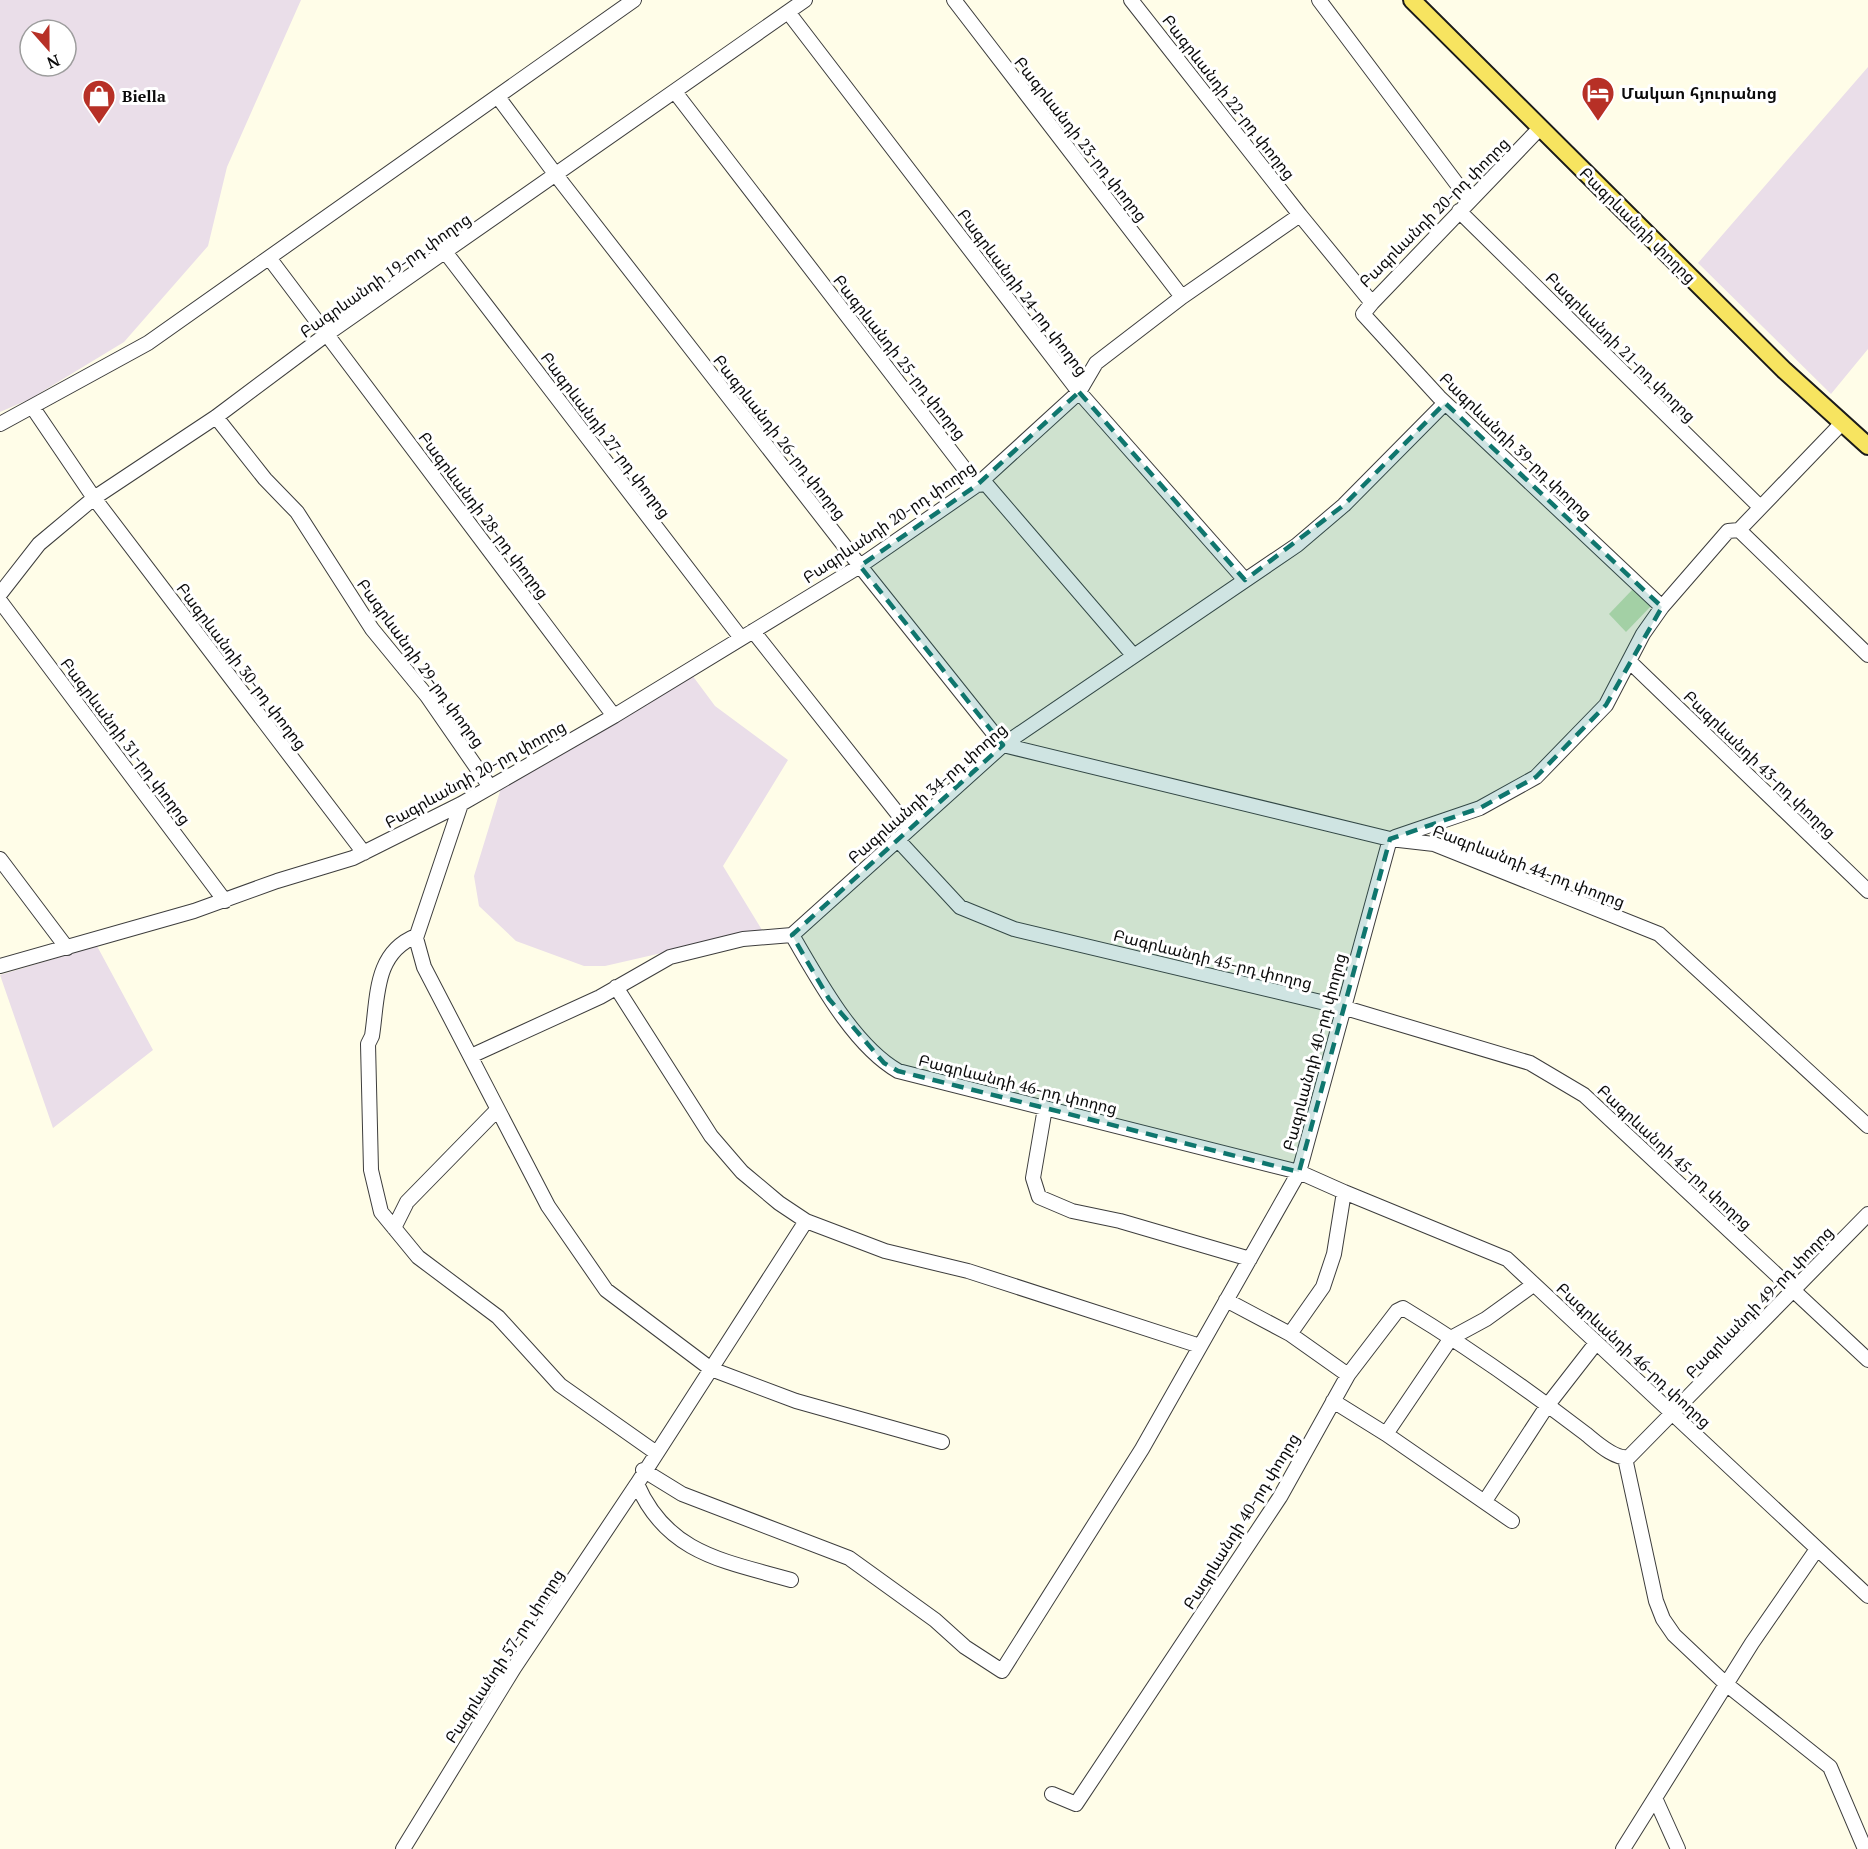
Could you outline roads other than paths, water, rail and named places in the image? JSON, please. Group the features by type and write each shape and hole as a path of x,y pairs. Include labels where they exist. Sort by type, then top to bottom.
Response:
{"main road":[{"name":"Բագրևանդի փողոց","path":"1412,0 1784,370 1868,446"}],"street":[{"path":"0,424 33,408 148,343 634,0"},
{"name":"Բագրևանդի 19-րդ փողոց","path":"0,594 39,544 94,498 216,417 327,334 805,0"},
{"name":"Բագրևանդի 23-րդ փողոց","path":"954,0 1182,297"},
{"name":"Բագրևանդի 22-րդ փողոց","path":"1131,0 1300,215"},
{"name":"Բագրևանդի 21-րդ փողոց","path":"1319,0 1464,206 1760,507"},
{"name":"Բագրևանդի 24-րդ փողոց","path":"788,12 1079,392 1245,580"},
{"name":"Բագրևանդի 25-րդ փողոց","path":"675,92 977,485 986,484 1133,655"},
{"name":"Բագրևանդի 26-րդ փողոց","path":"498,97 556,176 860,566 1003,745"},
{"name":"Բագրևանդի 20-րդ փողոց","path":"0,966 225,901 364,854 461,804 614,716 860,566 977,485 1079,392 1095,363 1182,297 1300,215 1371,303 1540,128"},
{"name":"Բագրևանդի 27-րդ փողոց","path":"446,253 747,634 909,828"},
{"name":"Բագրևանդի 28-րդ փողոց","path":"270,259 614,716"},
{"name":"Բագրևանդի 39-րդ փողոց","path":"1371,303 1363,314 1445,403 1662,607"},
{"name":"Բագրևանդի 34-րդ փողոց","path":"792,935 1003,745 1297,545 1344,505 1445,403"},
{"name":"Բագրևանդի 30-րդ փողոց","path":"33,408 94,498 364,854"},
{"name":"Բագրևանդի 29-րդ փողոց","path":"216,417 265,479 297,512 372,629 427,696 490,787"},
{"path":"1390,839 1480,808 1536,777 1606,705 1642,634 1662,607 1728,531 1739,530 1842,423"},
{"path":"1739,530 1868,655"},
{"name":"Բագրևանդի 31-րդ փողոց","path":"0,601 225,901"},
{"name":"Բագրևանդի 43-րդ փողոց","path":"1629,662 1868,891"},
{"name":"Բագրևանդի 44-րդ փողոց","path":"1003,745 1390,839 1434,844 1659,934 1868,1126"},
{"path":"461,804 416,936 423,967 471,1056 496,1111 548,1206 606,1290 711,1369 796,1401 942,1442"},
{"name":"Բագրևանդի 45-րդ փողոց","path":"897,839 960,908 1014,928 1342,1007 1530,1063 1584,1095 1868,1360"},
{"name":"Բագրևանդի 40-րդ փողոց","path":"1344,1192 1299,1172 1342,1007 1390,839"},
{"path":"0,859 67,948"},
{"path":"471,1056 616,987 670,957 743,939 792,935"},
{"name":"Բագրևանդի 46-րդ փողոց","path":"792,935 829,999 884,1063 898,1071 1299,1172"},
{"path":"416,936 394,949 385,963 372,1036 368,1044 367,1099 371,1170 381,1212 418,1257 498,1317 560,1385 655,1452"},
{"path":"616,987 711,1136 742,1172 779,1203 806,1221 885,1251 968,1271 1200,1346"},
{"path":"1045,1108 1033,1178 1039,1197 1072,1211 1120,1221 1250,1258"},
{"path":"394,1228 406,1202 496,1111"},
{"path":"644,1470 682,1494 849,1558 935,1620 965,1647 1002,1671 1142,1449 1299,1172"},
{"path":"1290,1334 1323,1287 1334,1254 1344,1192"},
{"name":"Բագրևանդի 46-րդ փողոց","path":"1344,1192 1507,1259 1596,1343 1674,1412 1868,1596"},
{"name":"Բագրևանդի 49-րդ փողոց","path":"1625,1458 1634,1453 1868,1214"},
{"name":"Բագրևանդի 57-րդ փողոց","path":"403,1849 514,1668 637,1484 655,1452 806,1221"},
{"path":"1386,1434 1451,1338 1486,1320 1533,1284"},
{"path":"1226,1300 1290,1334 1348,1375"},
{"name":"Բագրևանդի 40-րդ փողոց","path":"1052,1794 1076,1804 1280,1497 1348,1375 1397,1311 1403,1308 1451,1338"},
{"path":"1451,1338 1598,1444 1625,1458 1656,1601 1663,1619 1674,1635 1726,1684 1830,1767 1865,1849"},
{"path":"1485,1501 1547,1406 1596,1343"},
{"path":"1333,1401 1386,1434 1512,1521"},
{"path":"637,1484 644,1499 671,1534 696,1551 791,1580"},
{"path":"1623,1849 1726,1684 1817,1549"},
{"path":"1655,1798 1678,1849"}],"place":[{"name":"Մակաո հյուրանոց","path":"1598,122"},
{"name":"Biella","path":"99,125"}]}
